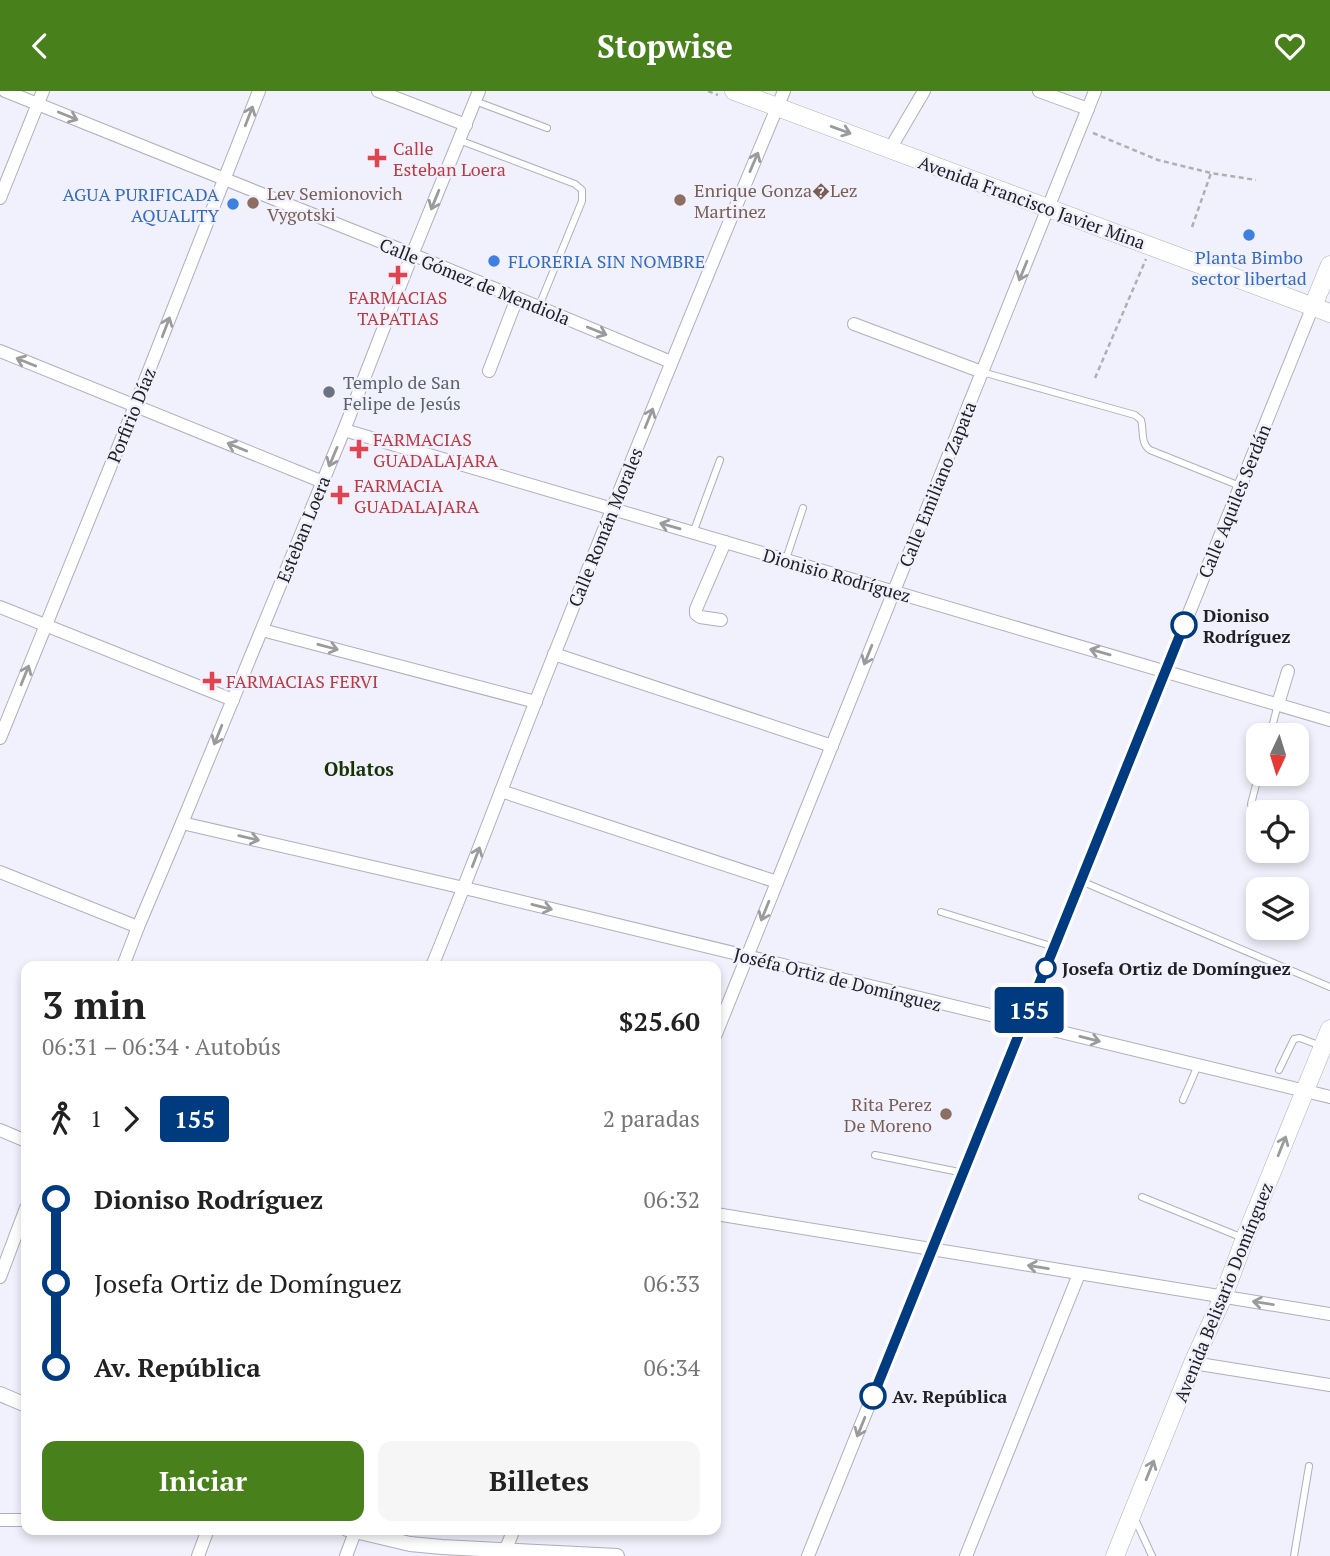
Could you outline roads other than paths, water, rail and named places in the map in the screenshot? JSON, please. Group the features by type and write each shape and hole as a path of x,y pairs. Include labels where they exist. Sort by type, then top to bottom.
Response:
{"main road":[{"name":"Avenida Francisco Javier Mina","path":"734,91 780,99 890,149 1322,310"},
{"name":"Calle Aquiles Serdán","path":"1322,310 1330,265"},
{"name":"Avenida Belisario Domínguez","path":"1115,1556 1193,1363 1223,1297 1330,1028"}],"street":[{"name":"Calle Gómez de Mendiola","path":"5,91 671,362"},
{"path":"0,198 43,91"},
{"name":"Porfirio Díaz","path":"0,738 259,91"},
{"path":"890,149 924,91"},
{"path":"1039,91 1088,109"},
{"name":"Calle Emiliano Zapata","path":"721,1022 1095,91"},
{"path":"386,92 466,125"},
{"name":"Esteban Loera","path":"125,961 323,482 477,96"},
{"name":"Calle Román Morales","path":"434,961 612,509 780,99"},
{"path":"489,371 516,297"},
{"name":"Calle Aquiles Serdán","path":"808,1556 1240,486 1322,310"},
{"path":"854,324 982,372"},
{"path":"0,351 323,482"},
{"name":"Dionisio Rodríguez","path":"344,430 1330,720"},
{"path":"721,620 700,617 696,614 696,609 725,542"},
{"path":"0,607 233,700"},
{"path":"262,629 536,702"},
{"path":"554,654 832,746"},
{"path":"1278,704 1288,671"},
{"path":"501,791 777,882"},
{"name":"Joséfa Ortiz de Domínguez","path":"182,823 464,888 1330,1097"},
{"path":"0,872 138,927"},
{"path":"0,1130 21,1139"},
{"path":"721,1215 1330,1314"},
{"path":"0,1277 21,1221"},
{"path":"966,1556 1079,1273"},
{"path":"1193,1363 1330,1385"},
{"path":"0,1394 21,1403"},
{"path":"0,1520 21,1521"},
{"path":"198,1556 206,1535"},
{"path":"346,1556 350,1535"},
{"path":"369,1535 442,1548 504,1553 617,1556"},
{"path":"504,1553 512,1535"}],"lane":[{"path":"477,96 547,128"},
{"path":"459,140 575,184 582,190 582,201 538,306"},
{"path":"982,372 1135,415 1142,420 1146,448 1240,486"},
{"path":"693,533 720,460"},
{"path":"786,560 803,508"},
{"path":"1273,723 1278,704"},
{"path":"1081,881 1330,987"},
{"path":"941,912 1054,947"},
{"path":"1279,1070 1294,1039 1300,1038 1323,1046"},
{"path":"1183,1100 1198,1065"},
{"path":"875,1155 964,1173"},
{"path":"1142,1197 1245,1238"},
{"path":"1294,1556 1309,1466"},
{"path":"1132,1514 1152,1556"}],"place":[{"name":"Calle Esteban Loera","path":"377,158"},
{"name":"Enrique Gonza�Lez Martinez","path":"680,200"},
{"name":"Lev Semionovich Vygotski","path":"253,203"},
{"name":"AGUA PURIFICADA AQUALITY","path":"233,204"},
{"name":"Planta Bimbo sector libertad","path":"1249,235"},
{"name":"FLORERIA SIN NOMBRE","path":"494,261"},
{"name":"FARMACIAS TAPATIAS","path":"398,275"},
{"name":"Templo de San Felipe de Jesús","path":"329,392"},
{"name":"FARMACIAS GUADALAJARA","path":"359,449"},
{"name":"FARMACIA GUADALAJARA","path":"340,495"},
{"name":"Dioniso Rodríguez","path":"1184,625"},
{"name":"FARMACIAS FERVI","path":"212,681"},
{"name":"Josefa Ortiz de Domínguez","path":"1046,968"},
{"name":"Rita Perez De Moreno","path":"946,1114"},
{"name":"Av. República","path":"873,1396"}],"district":[{"name":"Oblatos","path":"359,768"}]}
